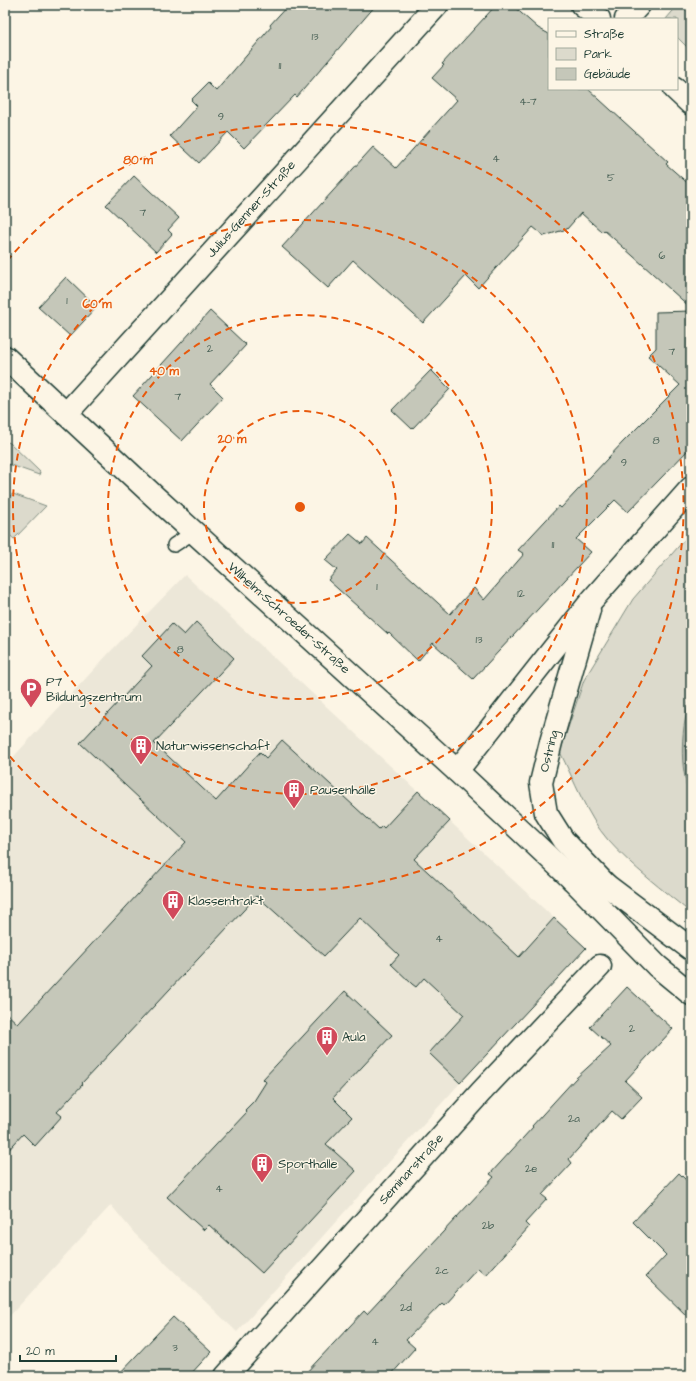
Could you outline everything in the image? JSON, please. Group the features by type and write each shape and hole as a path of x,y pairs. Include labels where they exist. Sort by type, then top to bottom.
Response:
{"street":[{"name":"Julius-Genner-Straße","path":"66,414 437,5"},
{"path":"582,5 598,18"},
{"path":"627,18 639,5"},
{"path":"676,90 691,104"},
{"name":"Wilhelm-Schroeder-Straße","path":"5,357 194,532 457,771 572,879 658,966 691,994"},
{"name":"Ostring","path":"457,771 592,600 691,488"},
{"name":"Ostring","path":"592,600 551,742 541,783 546,813 563,840 606,885"},
{"path":"572,879 606,885 691,949"},
{"name":"Seminarstraße","path":"226,1376 481,1092 600,966"}],"lane":[{"path":"174,545 194,532"}],"shaded area":[{"path":"185,575 586,948 460,1083 237,1332 135,1234 111,1205 7,1319 5,1317 5,766 110,652"}],"green space":[{"path":"678,5 691,5 691,51 678,38 678,18 667,18"},
{"path":"5,441 10,443 40,472 39,475 5,463"},
{"path":"13,494 46,506 14,539 5,531 5,499"},
{"path":"691,532 691,699 687,709 686,785 691,794 691,913 637,869 608,840 600,830 581,798 560,752 584,680 633,599"}],"water":[{"path":"691,699 691,794 684,773 682,747 685,721"}],"building":[{"path":"288,5 376,5 297,97 295,95 244,148 228,132 199,163 170,136 197,106 191,100 208,83 216,91"},
{"path":"496,5 512,5 538,28 548,33 548,90 589,90 668,162 666,164 691,186 691,308 604,230 602,232 581,213 567,229 544,236 533,227 478,288 466,276 423,323 353,260 328,288 282,247 373,147 396,168 457,100 432,78 444,65 442,64"},
{"path":"134,176 179,218 168,230 172,234 156,252 106,205"},
{"path":"66,277 97,307 70,336 38,307"},
{"path":"210,311 246,345 210,384 223,397 182,441 133,396"},
{"path":"691,311 691,447 628,512 615,500 576,539 591,552 473,679 433,643 418,661 389,633 388,634 328,580 337,570 325,560 350,534 362,544 367,538 450,614 474,588 484,600 524,554 518,550 559,506 561,508 623,442 680,385 648,356 656,348 656,312"},
{"path":"431,370 450,389 412,429 392,410"},
{"path":"196,622 234,658 154,743 216,801 260,752 266,758 282,740 379,829 382,826 384,828 418,791 450,821 414,859 519,957 554,918 586,948 460,1083 429,1053 464,1015 424,978 416,987 412,984 391,964 399,955 360,918 324,956 257,896 82,1083 83,1084 57,1112 62,1116 35,1146 23,1134 5,1154 5,1012 18,1024 186,842 80,743 152,666 142,656 172,624 184,635"},
{"path":"627,987 673,1029 625,1081 642,1097 621,1119 612,1111 569,1159 572,1163 542,1195 547,1199 525,1223 529,1227 486,1275 478,1268 444,1305 442,1303 406,1340 415,1348 390,1376 303,1376 364,1311 367,1314 494,1177 490,1174 533,1127 532,1126 575,1079 611,1046 590,1027"},
{"name":"Sporthalle","path":"345,991 392,1035 333,1098 352,1117 326,1144 356,1171 262,1273 209,1225 204,1230 167,1197 247,1112 245,1110 254,1101 266,1082 263,1079"},
{"path":"679,1173 691,1185 691,1320 646,1276 666,1255 633,1222"},
{"path":"173,1317 211,1352 189,1376 117,1376"}],"place":[{"name":"P7 Bildungszentrum","path":"31,708"},
{"name":"Naturwissenschaft","path":"141,766"},
{"name":"Pausenhalle","path":"294,810"},
{"name":"Klassentrakt","path":"173,920"},
{"name":"Aula","path":"327,1056"},
{"name":"Sporthalle","path":"262,1184"}]}
